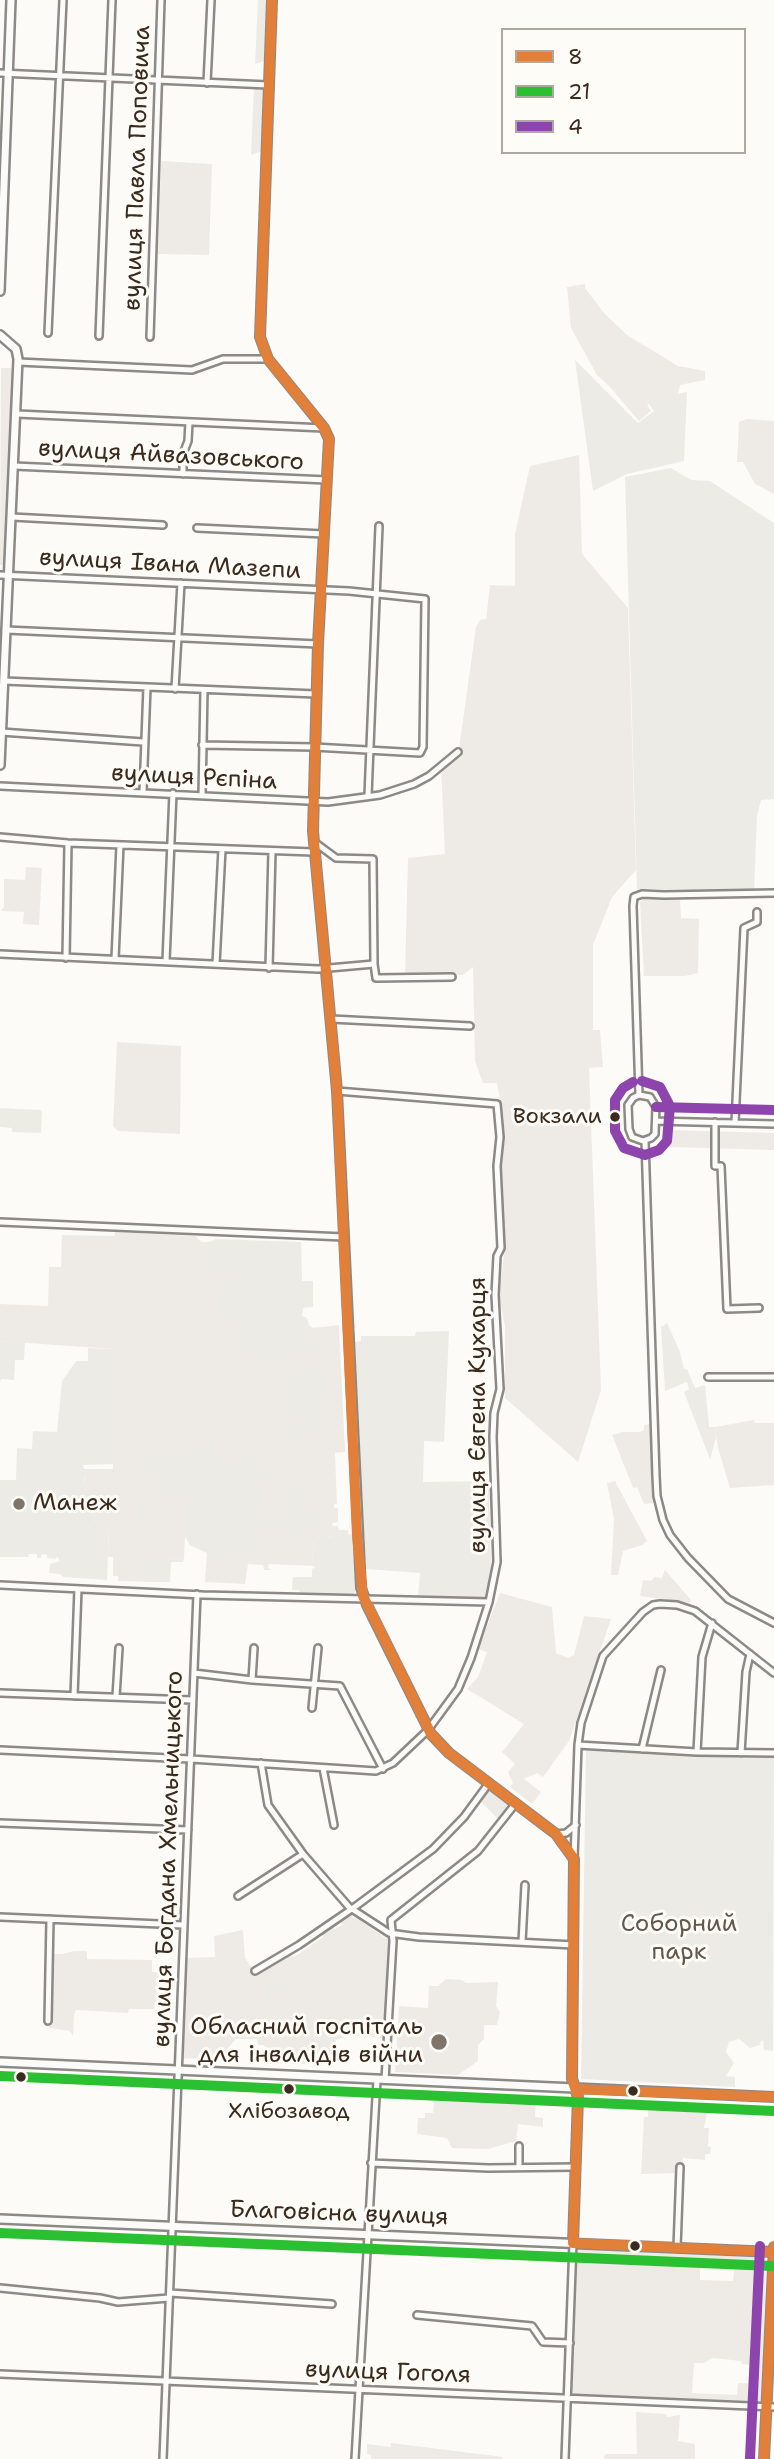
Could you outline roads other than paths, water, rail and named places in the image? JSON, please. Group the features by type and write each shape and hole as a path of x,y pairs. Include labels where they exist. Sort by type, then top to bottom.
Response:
{"main road":[{"path":"0,291 4,73 12,0"},
{"path":"272,0 260,337 268,359 324,428 329,439 313,747 313,852 337,1091 357,1535 364,1599 428,1730 449,1752 556,1834 574,1859 572,2079 578,2097 573,2243"},
{"path":"0,335 16,349 18,362 0,765"},
{"path":"0,2062 774,2097"},
{"name":"Благовісна вулиця","path":"0,2219 774,2252"},
{"path":"764,2459 770,2407 774,2247"}],"street":[{"path":"48,333 62,0"},
{"path":"99,336 112,0"},
{"name":"вулиця Павла Поповича","path":"150,337 161,0"},
{"path":"207,83 211,0"},
{"path":"4,73 268,85"},
{"path":"18,362 192,370 223,359 268,359"},
{"path":"17,414 324,428"},
{"path":"183,474 183,454 188,441 189,422"},
{"name":"вулиця Айвазовського","path":"14,466 327,480"},
{"path":"12,517 163,525"},
{"path":"368,796 379,526"},
{"path":"197,528 324,534"},
{"name":"вулиця Івана Мазепи","path":"0,575 422,597 425,600 421,752 368,751"},
{"path":"175,690 181,583"},
{"path":"6,629 318,644"},
{"path":"4,681 316,694"},
{"path":"143,792 147,687"},
{"path":"202,796 204,690"},
{"path":"1,731 143,742"},
{"path":"202,745 368,751"},
{"name":"вулиця Рєпіна","path":"0,786 312,802 380,795 414,784 429,776 458,752"},
{"path":"166,961 173,793"},
{"path":"0,837 68,843 313,852"},
{"path":"313,841 336,858 373,859 376,978 452,977"},
{"path":"66,958 68,843"},
{"path":"115,959 120,845"},
{"path":"216,964 222,849"},
{"path":"269,968 272,851"},
{"path":"639,1095 634,897 642,894 774,893"},
{"path":"735,1123 744,928 757,922 757,912"},
{"path":"0,954 269,968 326,969 374,964"},
{"path":"331,1019 470,1026"},
{"name":"вулиця Євгена Кухарця","path":"337,1091 497,1104 500,1137 498,1166 501,1248 497,1256 495,1295 500,1389 494,1413 493,1437 497,1554 489,1602 464,1677 451,1699 428,1730 383,1769"},
{"path":"639,1095 647,1096 654,1102 656,1121 655,1134 645,1141 635,1139 629,1129 628,1105 633,1098 639,1095"},
{"path":"656,1121 774,1124"},
{"path":"715,1122 715,1166 721,1166 727,1309 759,1308"},
{"path":"645,1141 656,1476 657,1496 663,1520 682,1551 724,1595 774,1623"},
{"path":"0,1222 344,1237"},
{"path":"708,1377 774,1377"},
{"path":"0,1585 197,1594 489,1602"},
{"path":"74,1696 78,1589"},
{"name":"вулиця Богдана Хмельницького","path":"163,2459 197,1594"},
{"path":"574,1859 581,1723 603,1656 643,1612 656,1604 677,1605 695,1611 774,1673"},
{"path":"697,1752 702,1657 712,1623"},
{"path":"117,1697 120,1648"},
{"path":"252,1680 254,1648"},
{"path":"312,1708 318,1648"},
{"path":"741,1753 746,1672 750,1654"},
{"path":"642,1749 661,1670"},
{"path":"0,1750 376,1771 383,1769 342,1688 194,1673"},
{"path":"0,1693 192,1700"},
{"path":"578,1745 697,1752 774,1753"},
{"path":"261,1763 268,1805 303,1854 352,1909 393,1934 574,1945"},
{"path":"323,1768 334,1825"},
{"path":"255,1971 352,1909 441,1842 489,1783"},
{"path":"355,2459 371,2163 393,1934 390,1926 392,1918 475,1854 516,1803"},
{"path":"0,1823 187,1830"},
{"path":"556,1834 566,1833 576,1825"},
{"path":"238,1896 303,1854"},
{"path":"522,1942 525,1885"},
{"path":"0,1917 183,1926"},
{"path":"48,2021 50,1919"},
{"path":"519,2146 519,2167"},
{"path":"371,2163 576,2167"},
{"path":"677,2248 680,2167"},
{"path":"565,2459 573,2243"},
{"path":"0,2288 118,2302 169,2296 332,2304"},
{"path":"417,2315 532,2326 543,2342 570,2343"},
{"name":"вулиця Гоголя","path":"0,2375 770,2407"}],"place":[{"name":"Вокзали","path":"615,1117"},
{"name":"Манеж","path":"19,1504"},
{"name":"Обласний госпіталь для інвалідів війни","path":"439,2042"},
{"name":"Хлібозавод","path":"289,2089"}],"park label":[{"name":"Соборний парк","path":"679,1939"}]}
